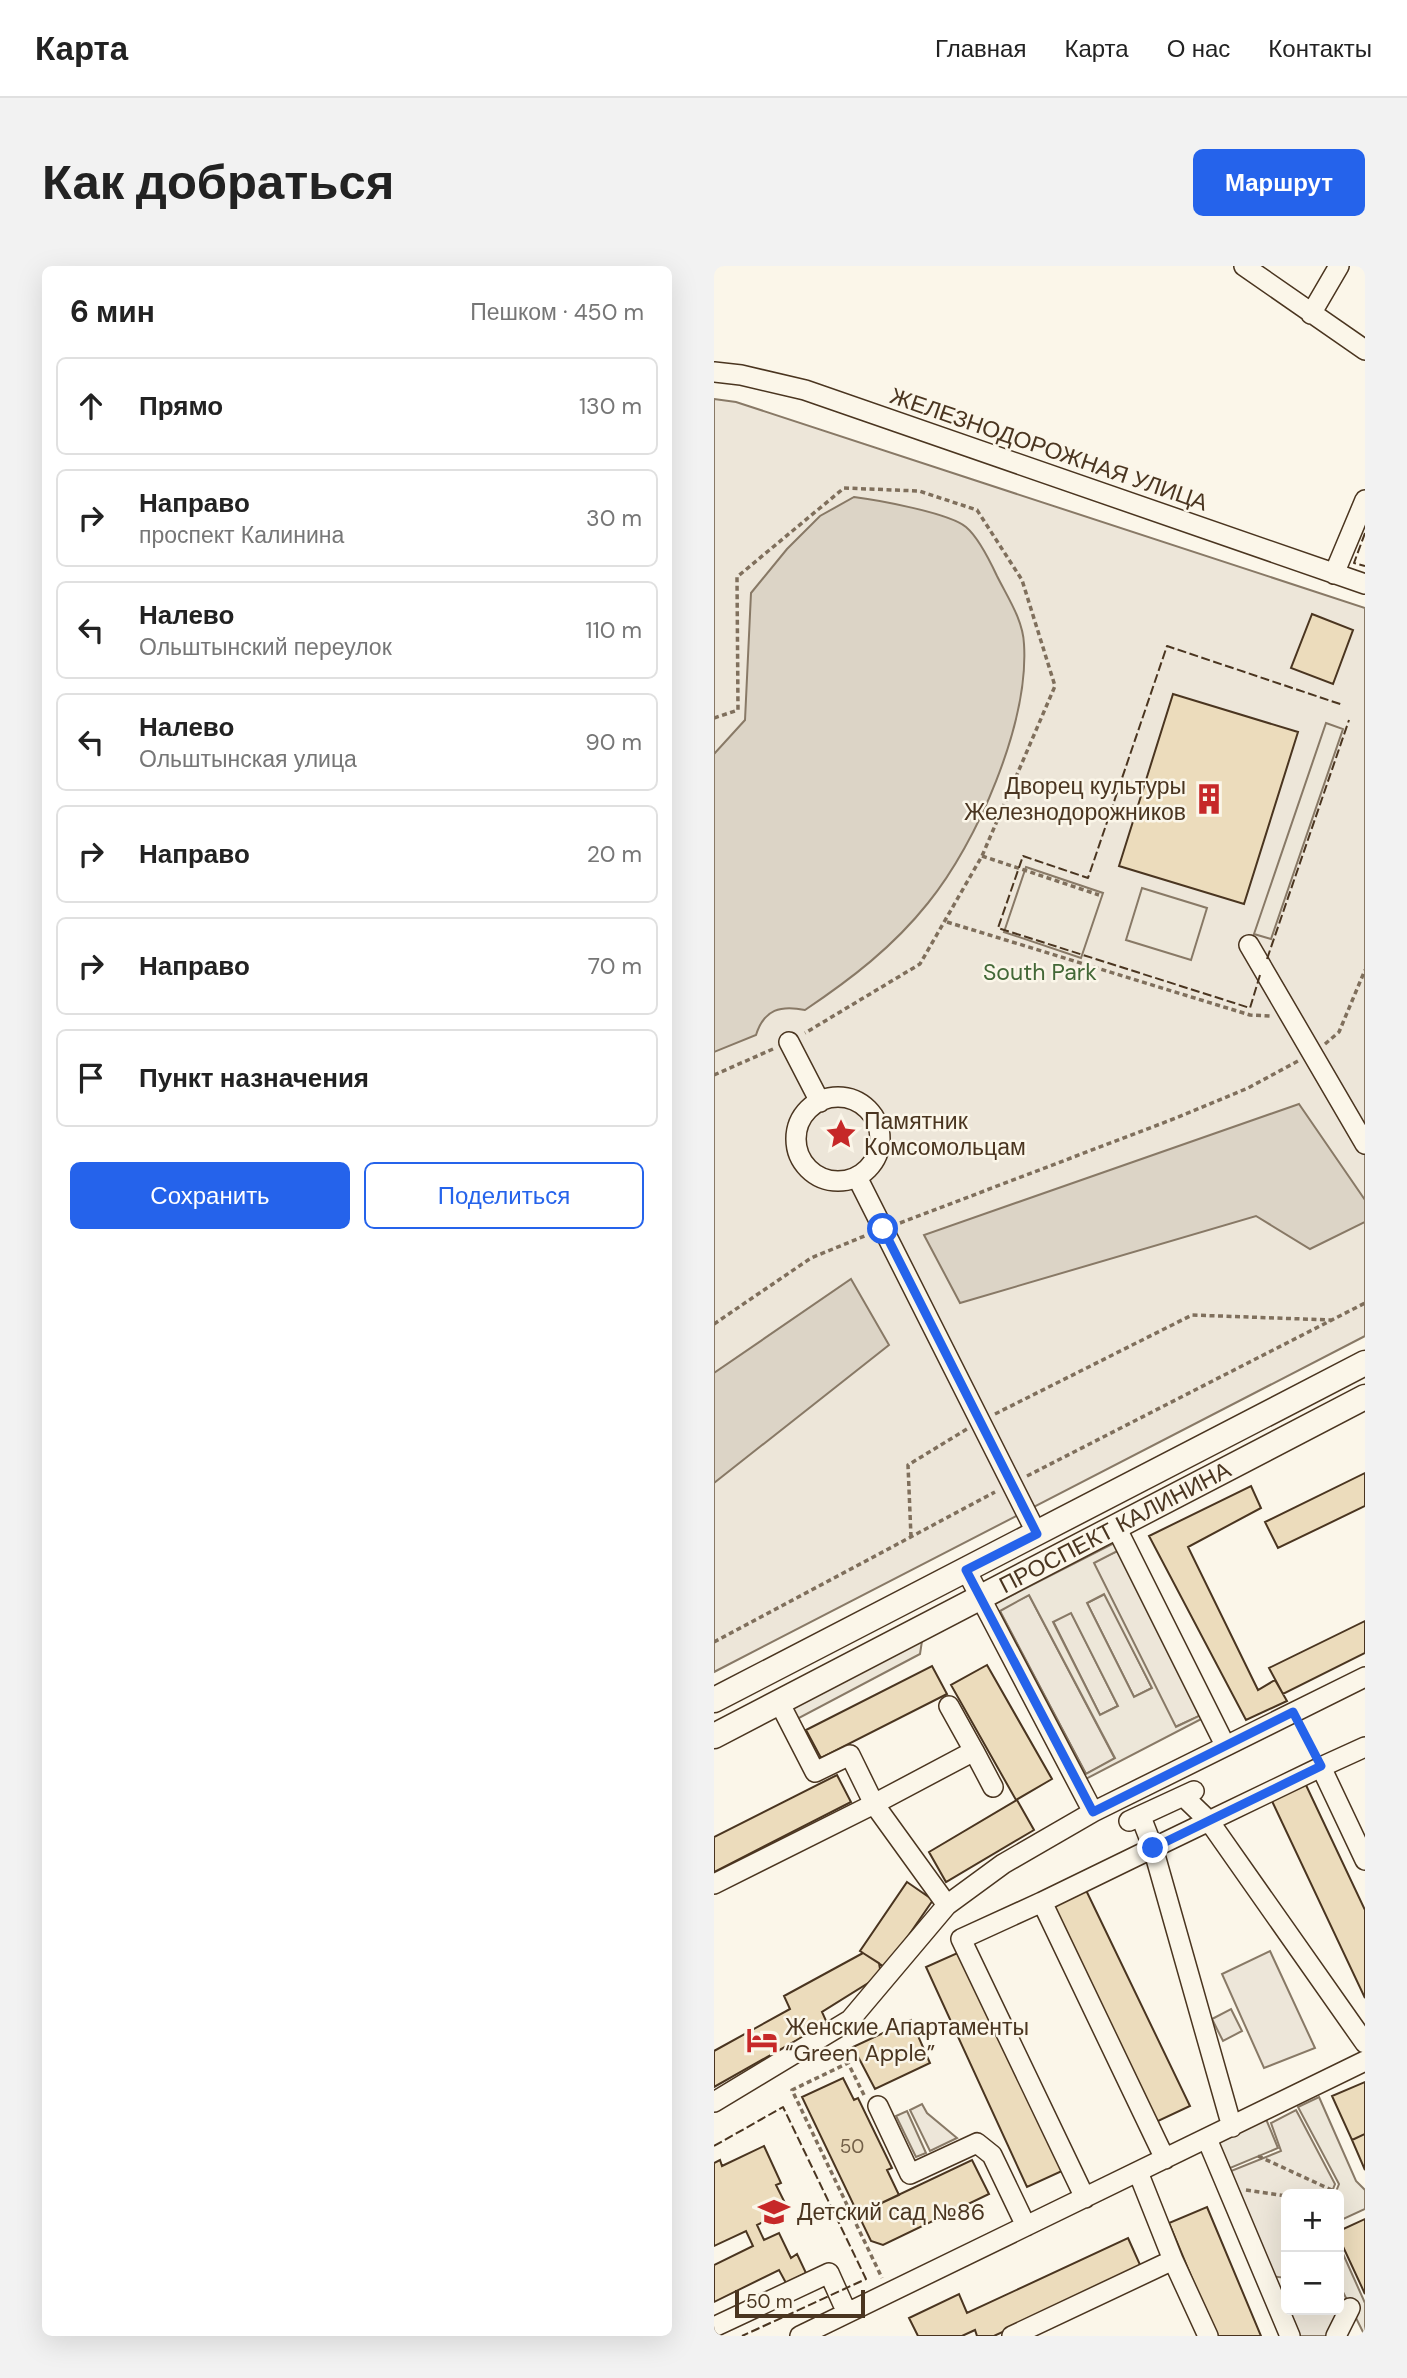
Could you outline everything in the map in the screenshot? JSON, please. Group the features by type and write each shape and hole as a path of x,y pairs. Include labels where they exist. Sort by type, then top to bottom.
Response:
{"main road":[{"name":"ПРОСПЕКТ КАЛИНИНА","path":"714,1700 1365,1363"},
{"name":"ПРОСПЕКТ КАЛИНИНА","path":"714,1736 1365,1397"}],"street":[{"path":"1244,266 1365,351"},
{"path":"1311,314 1339,266"},
{"name":"ЖЕЛЕЗНОДОРОЖНАЯ УЛИЦА","path":"714,372 741,375 805,390 1365,584"},
{"path":"1334,574 1365,500"},
{"path":"1249,945 1365,1144"},
{"path":"789,1042 820,1102"},
{"path":"841,1097 852,1100 862,1104 876,1121 880,1142 878,1152 873,1163 857,1177 834,1181 812,1172 804,1163 797,1140 798,1129 810,1108 820,1102 841,1097"},
{"path":"857,1177 1037,1534"},
{"path":"1116,1527 1225,1745"},
{"path":"966,1570 1093,1812"},
{"path":"714,2102 850,2020 947,1905 1003,1864 1093,1812 1365,1677"},
{"path":"779,1702 815,1772 850,1755 874,1804 947,1905"},
{"path":"949,1706 993,1787"},
{"path":"1085,2198 961,1939 1365,1747"},
{"path":"714,1884 974,1751"},
{"path":"1321,1766 1365,1860"},
{"path":"1232,2127 1153,1848 1135,1819 1189,1793 1365,2043"},
{"path":"1042,1902 1165,2159"},
{"path":"800,2336 1365,2061"},
{"path":"878,2106 910,2174 977,2143 985,2149 992,2155 1026,2226"},
{"path":"1207,2139 1290,2336"},
{"path":"1138,2172 1201,2334"},
{"path":"1012,2336 1173,2260"},
{"path":"714,2328 829,2273 847,2314"},
{"path":"1266,2280 1281,2282"},
{"path":"1336,2336 1350,2308"}],"path":[{"path":"714,718 738,710 737,577 844,488 919,491 977,510 1022,580 1055,686 982,856 947,922 920,964 789,1042 714,1075"},
{"path":"982,856 1099,895"},
{"path":"947,922 1250,1015 1293,1018"},
{"path":"714,1324 811,1258 1176,1118 1318,1060 1339,1032 1365,970"},
{"path":"1035,1472 1365,1303"},
{"path":"1009,1407 1192,1315 1333,1320"},
{"path":"911,1537 908,1465 980,1421"},
{"path":"714,1642 984,1499"},
{"path":"1293,1712 1321,1766"},
{"path":"878,2106 870,2109 848,2063 792,2090 889,2293"},
{"path":"1258,2156 1330,2189"},
{"path":"1227,2187 1281,2195"}],"green space":[{"name":"South Park","path":"714,399 736,402 1365,608 1365,1336 714,1672"},
{"path":"1122,1549 1204,1714 1175,1727 1093,1562"},
{"path":"1105,1594 1152,1688 1134,1697 1087,1603"},
{"path":"1029,1595 1115,1759 1086,1774 999,1610"},
{"path":"1071,1612 1118,1706 1100,1715 1053,1621"},
{"path":"1270,1951 1315,2048 1264,2068 1222,1974"},
{"path":"1231,2009 1242,2031 1223,2041 1212,2019"},
{"path":"922,2104 927,2113 957,2138 930,2151 910,2110"},
{"path":"1296,2110 1335,2184 1333,2189 1281,2189 1281,2277 1269,2276 1226,2173 1281,2151 1271,2123"},
{"path":"1274,2289 1281,2289 1281,2305"},
{"path":"1285,2315 1336,2315 1337,2318 1328,2336 1294,2336"}],"shaded area":[{"path":"854,497 929,512 957,522 975,537 988,557 1018,618 1023,635 1023,675 1009,745 981,816 964,848 946,878 915,919 871,961 805,1010 788,1008 774,1011 764,1019 756,1035 714,1052 714,754 745,720 751,593 787,549 820,516"},
{"path":"1326,723 1343,729 1271,939 1254,934"},
{"path":"1026,867 1103,893 1081,958 1004,932"},
{"path":"1142,888 1207,908 1191,960 1126,940"},
{"path":"1299,1104 1365,1200 1365,1222 1310,1249 1256,1216 960,1303 924,1235"},
{"path":"851,1279 889,1345 714,1483 714,1373"},
{"path":"1122,1539 1209,1715 1078,1783 987,1608","holes":["1121,1549 1203,1714 1176,1727 1094,1563","1104,1594 1152,1688 1134,1697 1087,1603","1029,1595 1115,1758 1086,1774 1000,1611","1071,1613 1118,1706 1100,1715 1053,1622"]},
{"path":"922,1641 920,1654 799,1718 791,1717 783,1704"},
{"path":"1319,2097 1356,2181 1365,2190 1365,2209 1344,2219 1344,2189 1337,2189 1339,2184 1298,2107"},
{"path":"907,2111 926,2153 916,2157 896,2116"},
{"path":"1266,2119 1278,2148 1223,2171 1212,2145"},
{"path":"1344,2256 1365,2303 1365,2336 1344,2294"}],"building":[{"path":"1312,614 1353,630 1333,684 1291,668"},
{"name":"Дворец культуры Железнодорожников","path":"1173,694 1298,732 1244,904 1119,866"},
{"path":"1365,1473 1365,1506 1278,1548 1265,1522"},
{"path":"1251,1486 1261,1508 1188,1547 1258,1690 1275,1680 1287,1701 1246,1720 1149,1536"},
{"path":"1365,1621 1365,1653 1283,1694 1269,1668"},
{"path":"987,1665 1052,1779 1016,1800 951,1685"},
{"path":"932,1666 947,1694 821,1758 806,1730"},
{"path":"837,1775 851,1802 714,1872 714,1837"},
{"path":"1305,1783 1365,1910 1365,1998 1271,1799"},
{"path":"1017,1800 1034,1830 946,1882 929,1852"},
{"path":"907,1882 933,1900 886,1968 860,1951"},
{"path":"1084,1886 1190,2106 1156,2122 1051,1902"},
{"path":"962,1951 1062,2171 1027,2187 926,1967"},
{"path":"863,1953 879,1963 881,1975 822,2012 827,2023 714,2087 714,2051 790,2009 784,1996"},
{"path":"911,2020 930,2063 875,2089 853,2047"},
{"path":"843,2078 854,2100 858,2098 892,2168 887,2170 899,2195 858,2214 802,2097"},
{"path":"1365,2082 1365,2134 1352,2140 1332,2096"},
{"path":"1365,2134 1365,2170 1352,2140"},
{"path":"764,2146 781,2183 776,2185 786,2205 771,2212 773,2217 757,2225 764,2240 779,2233 791,2258 797,2254 806,2273 786,2283 779,2270 714,2302 714,2265 753,2246 746,2231 714,2246 714,2163 720,2160 722,2166"},
{"path":"972,2160 989,2194 883,2245 871,2241 858,2214"},
{"path":"1207,2207 1261,2336 1216,2336 1169,2223"},
{"path":"1365,2219 1365,2294 1344,2249 1344,2229"},
{"path":"1128,2238 1141,2267 994,2336 977,2336 975,2330 962,2336 918,2336 909,2318 959,2294 967,2313"}],"fence":[{"path":"1365,533 1354,563 1365,566"},
{"path":"1260,975 1250,1008 998,928 1023,856 1088,878 1167,646 1343,705"},
{"path":"1267,959 1349,720"},
{"path":"714,2146 783,2107 866,2279 742,2336"}],"place":[{"name":"Дворец культуры Железнодорожников","path":"1209,799"},
{"name":"Памятник Комсомольцам","path":"841,1134"},
{"name":"Женские Апартаменты “Green Apple”","path":"762,2040"},
{"name":"Детский сад №86","path":"774,2212"}],"route":[{"path":"883,1229 1037,1534 966,1570 1093,1812 1293,1712 1321,1766 1153,1848"}]}
